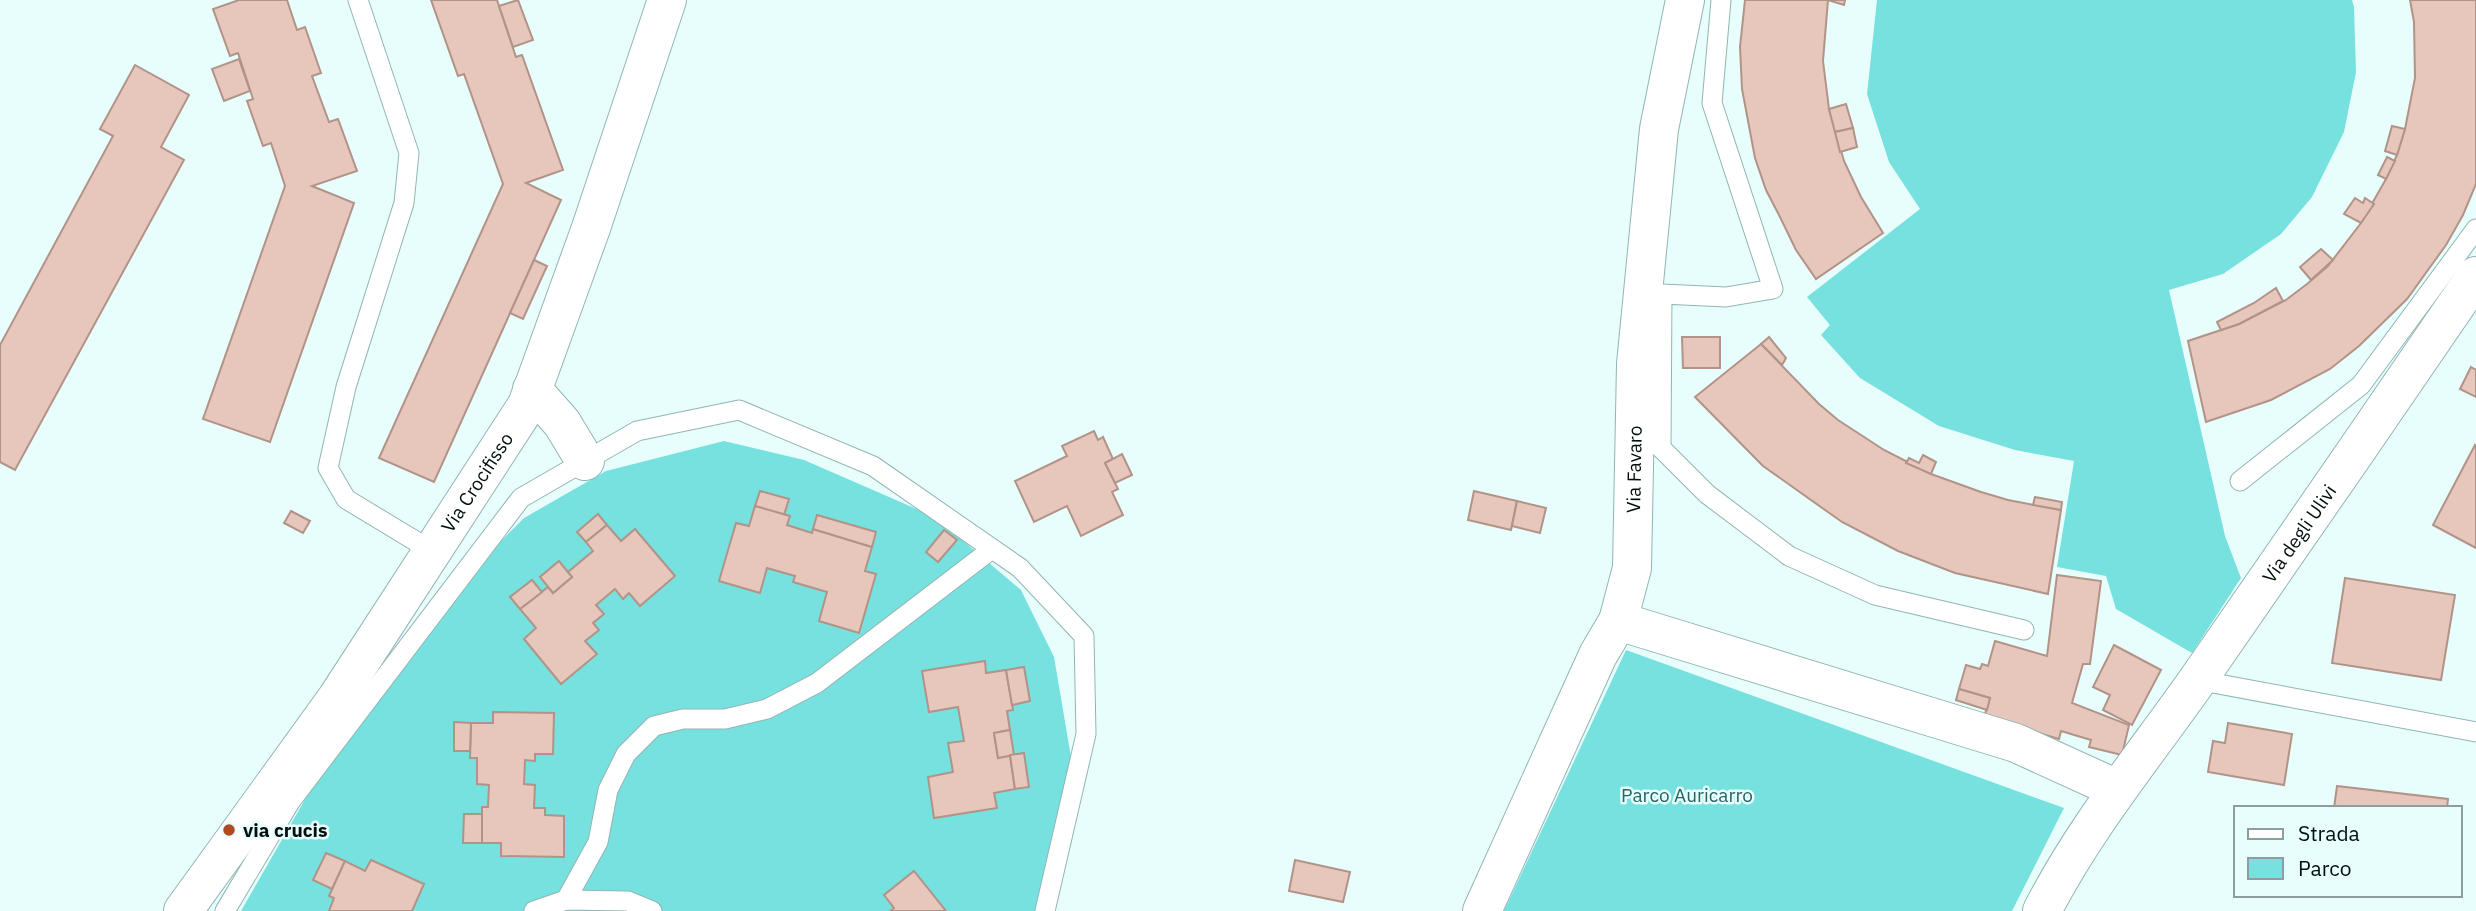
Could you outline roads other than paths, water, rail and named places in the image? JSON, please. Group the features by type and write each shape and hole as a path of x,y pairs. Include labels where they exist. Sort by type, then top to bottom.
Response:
{"street":[{"name":"Via Crocifisso","path":"183,911 337,698 527,405 591,228 667,0"},
{"name":"Via Favaro","path":"1482,911 1598,655 1618,621 1632,568 1648,435 1636,364 1659,130 1685,0"},
{"name":"Via degli Ulivi","path":"2042,911 2061,874 2117,789 2197,680 2476,276"},
{"path":"532,389 562,423 584,461"},
{"path":"1618,621 2016,743 2117,789"}],"lane":[{"path":"358,0 409,153 404,203 346,387 328,467 346,499 432,551"},
{"path":"1721,0 1712,103 1773,289 1726,297 1662,294 1648,435 1707,494 1788,556 1875,595 2024,629"},
{"path":"2240,481 2361,385 2476,229"},
{"path":"225,911 290,802 521,498 637,431 739,410 873,466 1020,568 1084,636 1086,734 1045,911"},
{"path":"566,900 598,842 608,790 626,754 654,726 683,719 724,719 767,709 817,683 992,549"},
{"path":"2197,680 2476,732"},
{"path":"534,911 566,900 628,901 652,911"}],"place":[{"name":"via crucis","path":"229,830"}],"park label":[{"name":"Parco Auricarro","path":"1687,795"}]}
